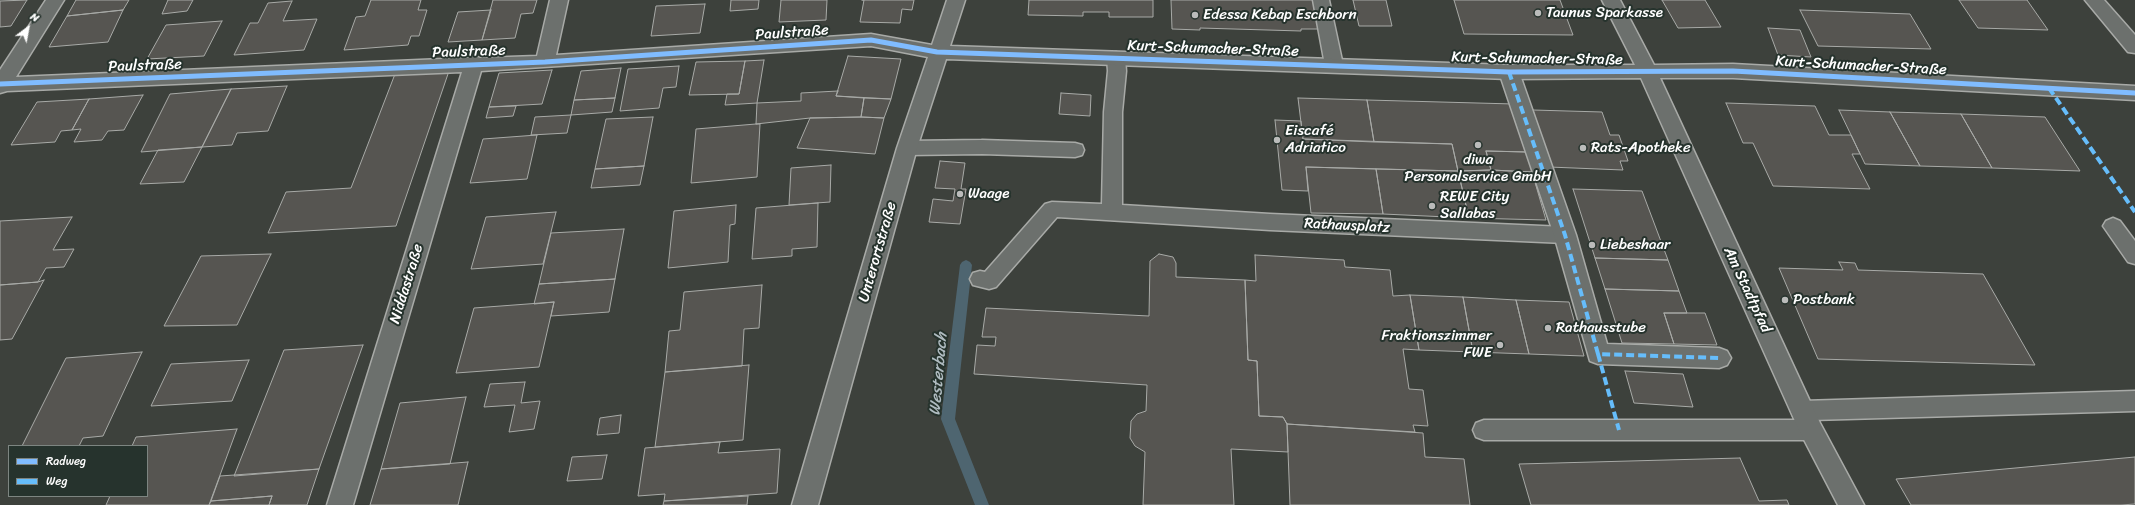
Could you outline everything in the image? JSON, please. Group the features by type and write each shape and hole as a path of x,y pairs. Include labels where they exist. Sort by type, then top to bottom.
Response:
{"street":[{"path":"0,85 55,0"},
{"path":"545,62 559,0"},
{"name":"Unterortstraße","path":"805,505 906,148 920,112 937,52 956,0"},
{"name":"Am Stadtpfad","path":"1612,0 1648,72 1807,420 1851,505"},
{"path":"2094,0 2135,47"},
{"name":"Paulstraße","path":"0,85 545,62 871,40 937,52"},
{"name":"Kurt-Schumacher-Straße","path":"937,52 1509,72 1733,71 2135,93"},
{"name":"Niddastraße","path":"340,505 474,64"},
{"path":"1509,72 1565,236 1598,354 1719,358"}],"lane":[{"path":"1321,0 1334,65"},
{"path":"1112,212 1113,112 1117,71 1116,58"},
{"path":"906,148 982,147 1075,150"},
{"name":"Rathausplatz","path":"980,279 988,281 1052,210 1565,236"},
{"path":"2113,226 2135,256"},
{"path":"1484,430 1807,420 2135,401"}],"building":[{"path":"27,0 11,26 0,27 0,1"},
{"path":"76,0 129,0 123,10 67,16"},
{"path":"168,0 193,0 187,11 162,14"},
{"path":"371,0 421,0 418,10 427,10 419,36 411,36 408,45 344,50 356,17 365,16"},
{"path":"493,0 537,0 533,13 521,14 515,38 482,40"},
{"path":"731,0 759,0 758,9 730,11"},
{"path":"781,0 827,0 826,20 779,22"},
{"path":"864,0 914,0 912,10 902,9 900,23 860,22"},
{"path":"1029,0 1153,0 1153,17 1109,17 1109,12 1083,12 1083,16 1028,15"},
{"path":"1171,0 1314,0 1318,29 1301,29 1301,31 1200,28 1200,30 1172,29"},
{"path":"1353,0 1386,0 1392,26 1359,26"},
{"path":"1454,0 1560,0 1573,35 1464,34"},
{"path":"1662,0 1705,0 1721,27 1678,28"},
{"path":"1959,0 2027,0 2048,30 1978,28"},
{"path":"292,1 283,21 317,19 304,50 234,55 250,23 258,23 268,3"},
{"path":"705,4 700,33 651,36 656,6"},
{"path":"123,10 108,42 49,47 67,16"},
{"path":"491,10 482,40 448,42 458,12"},
{"path":"1800,10 1910,14 1931,49 1818,46"},
{"path":"222,21 204,56 147,59 166,25"},
{"path":"1768,28 1800,30 1811,57 1778,55"},
{"path":"848,56 901,59 891,99 836,96"},
{"path":"764,60 757,103 725,105 727,94 739,94 745,61"},
{"path":"745,61 739,94 689,95 696,62"},
{"path":"679,66 676,87 663,88 659,108 620,111 628,69"},
{"path":"621,68 615,98 574,100 581,71"},
{"path":"552,70 542,104 489,107 499,73"},
{"path":"449,71 396,226 268,233 286,192 351,188 395,74"},
{"path":"287,86 268,131 237,133 232,145 202,147 231,89"},
{"path":"231,89 202,147 141,152 170,94"},
{"path":"838,91 836,96 864,98 861,117 810,118 756,124 757,103 801,101 801,93"},
{"path":"1061,93 1091,95 1090,116 1059,114"},
{"path":"143,95 124,130 108,131 102,140 74,142 81,129 72,130 89,99"},
{"path":"615,98 612,112 571,115 574,100"},
{"path":"864,98 891,99 884,118 861,117"},
{"path":"1298,98 1367,100 1374,142 1303,139"},
{"path":"89,99 72,130 61,131 55,142 11,145 37,102"},
{"path":"1367,100 1514,104 1527,152 1486,151 1491,170 1458,171 1452,144 1374,142"},
{"path":"1726,103 1815,106 1829,135 1851,135 1860,154 1852,154 1870,189 1773,186 1753,143 1743,143"},
{"path":"516,106 513,116 486,118 489,107"},
{"name":"Rats-Apotheke","path":"1533,110 1602,112 1610,135 1619,135 1628,161 1620,161 1623,170 1549,167"},
{"path":"1839,110 1890,112 1920,166 1865,164"},
{"path":"1890,112 1961,114 1992,168 1920,166"},
{"path":"1961,114 2045,117 2080,171 1992,168"},
{"path":"571,115 567,133 531,135 535,117"},
{"path":"653,117 644,166 595,169 606,119"},
{"path":"810,118 884,118 875,154 797,148"},
{"path":"1275,120 1301,121 1303,139 1452,144 1458,171 1306,167 1308,191 1282,190"},
{"path":"760,124 757,177 691,183 696,129"},
{"path":"537,135 527,179 470,183 483,139"},
{"path":"202,147 184,182 140,184 158,150"},
{"path":"1486,151 1527,152 1532,172 1491,170"},
{"name":"Waage","path":"940,161 965,163 961,189 966,189 960,224 929,222 933,199 953,201 955,189 935,188"},
{"path":"831,165 830,202 789,205 791,168"},
{"path":"644,166 640,185 591,188 595,169"},
{"path":"1306,167 1376,169 1383,214 1311,213"},
{"path":"1376,169 1458,171 1469,218 1383,214"},
{"path":"1491,170 1532,172 1546,220 1469,218 1458,171"},
{"path":"1573,189 1642,191 1668,260 1595,258"},
{"path":"818,203 817,247 792,249 792,256 752,259 756,208"},
{"path":"736,205 735,224 730,225 728,262 668,268 674,211"},
{"path":"556,212 543,264 471,269 486,217"},
{"path":"72,217 53,250 74,249 64,267 46,268 38,282 0,285 0,221"},
{"path":"624,229 615,279 539,284 551,233"},
{"path":"271,254 237,325 164,326 201,256"},
{"path":"1159,254 1173,257 1176,263 1176,277 1245,280 1248,360 1257,361 1259,416 1283,417 1287,424 1288,452 1231,449 1234,505 1143,505 1145,452 1135,446 1130,438 1131,421 1137,414 1146,411 1147,385 974,374 977,345 995,346 996,337 982,337 986,308 1149,316 1150,261"},
{"path":"1255,255 1344,260 1345,267 1390,270 1393,296 1410,295 1419,350 1403,349 1409,389 1423,390 1428,426 1413,425 1415,432 1287,424 1283,417 1259,416 1257,361 1248,360 1245,280 1256,281"},
{"path":"1595,258 1668,260 1679,291 1605,289"},
{"path":"1839,262 1855,263 1858,270 1983,274 2035,365 1818,359 1779,268 1843,270"},
{"path":"615,279 609,312 551,316 554,302 534,304 539,284"},
{"path":"44,280 12,339 0,340 0,285 38,282"},
{"path":"762,285 759,328 744,329 742,366 665,372 669,331 680,330 684,292"},
{"path":"1605,289 1679,291 1687,313 1664,313 1674,344 1622,343"},
{"path":"1410,295 1463,297 1473,352 1419,350"},
{"path":"1463,297 1516,300 1529,354 1473,352"},
{"path":"1516,300 1569,302 1584,356 1529,354"},
{"path":"554,302 539,367 456,373 474,308"},
{"path":"1664,313 1705,313 1717,345 1674,344"},
{"path":"363,345 319,469 234,476 284,350"},
{"path":"142,352 103,436 83,438 80,445 22,445 66,358"},
{"path":"249,360 232,401 151,406 171,364"},
{"path":"749,365 743,440 655,447 665,372"},
{"path":"1625,371 1683,374 1693,407 1634,403"},
{"path":"525,382 521,403 540,401 534,429 509,432 515,405 484,407 490,384"},
{"path":"466,397 450,464 381,469 400,403"},
{"path":"621,415 619,433 597,435 600,418"},
{"path":"1287,424 1423,433 1425,457 1464,459 1470,505 1290,505"},
{"path":"237,429 209,505 106,505 110,497 148,497 148,445 132,445 136,437"},
{"path":"720,442 718,453 780,449 777,493 664,501 665,494 638,496 645,448"},
{"path":"607,455 602,479 567,481 572,457"},
{"path":"2135,457 2135,504 1911,505 1896,479"},
{"path":"1740,458 1759,501 1787,500 1789,505 1531,505 1519,464"},
{"path":"468,462 458,505 370,505 381,469"},
{"path":"319,469 307,505 269,505 272,496 211,501 220,476"},
{"path":"272,496 269,505 209,505 211,501"},
{"path":"748,496 747,505 663,505 664,501"}],"waterway":[{"name":"Westerbach","path":"966,265 948,419 982,505"}],"marked path":[{"path":"1509,72 1565,235 1598,354 1719,358"},
{"path":"2049,88 2135,212"},
{"path":"1598,354 1619,430"}],"cycle path":[{"path":"0,84 545,62 871,40 937,52 1509,72 1733,71 2135,93"}],"place":[{"name":"Taunus Sparkasse","path":"1538,13"},
{"name":"Edessa Kebap Eschborn","path":"1195,15"},
{"name":"Eiscafé Adriatico","path":"1277,140"},
{"name":"diwa Personalservice GmbH","path":"1478,145"},
{"name":"Rats-Apotheke","path":"1583,148"},
{"name":"Waage","path":"960,194"},
{"name":"REWE City Sallabas","path":"1432,206"},
{"name":"Liebeshaar","path":"1592,245"},
{"name":"Postbank","path":"1785,300"},
{"name":"Rathausstube","path":"1548,328"},
{"name":"Fraktionszimmer FWE","path":"1500,345"}]}
